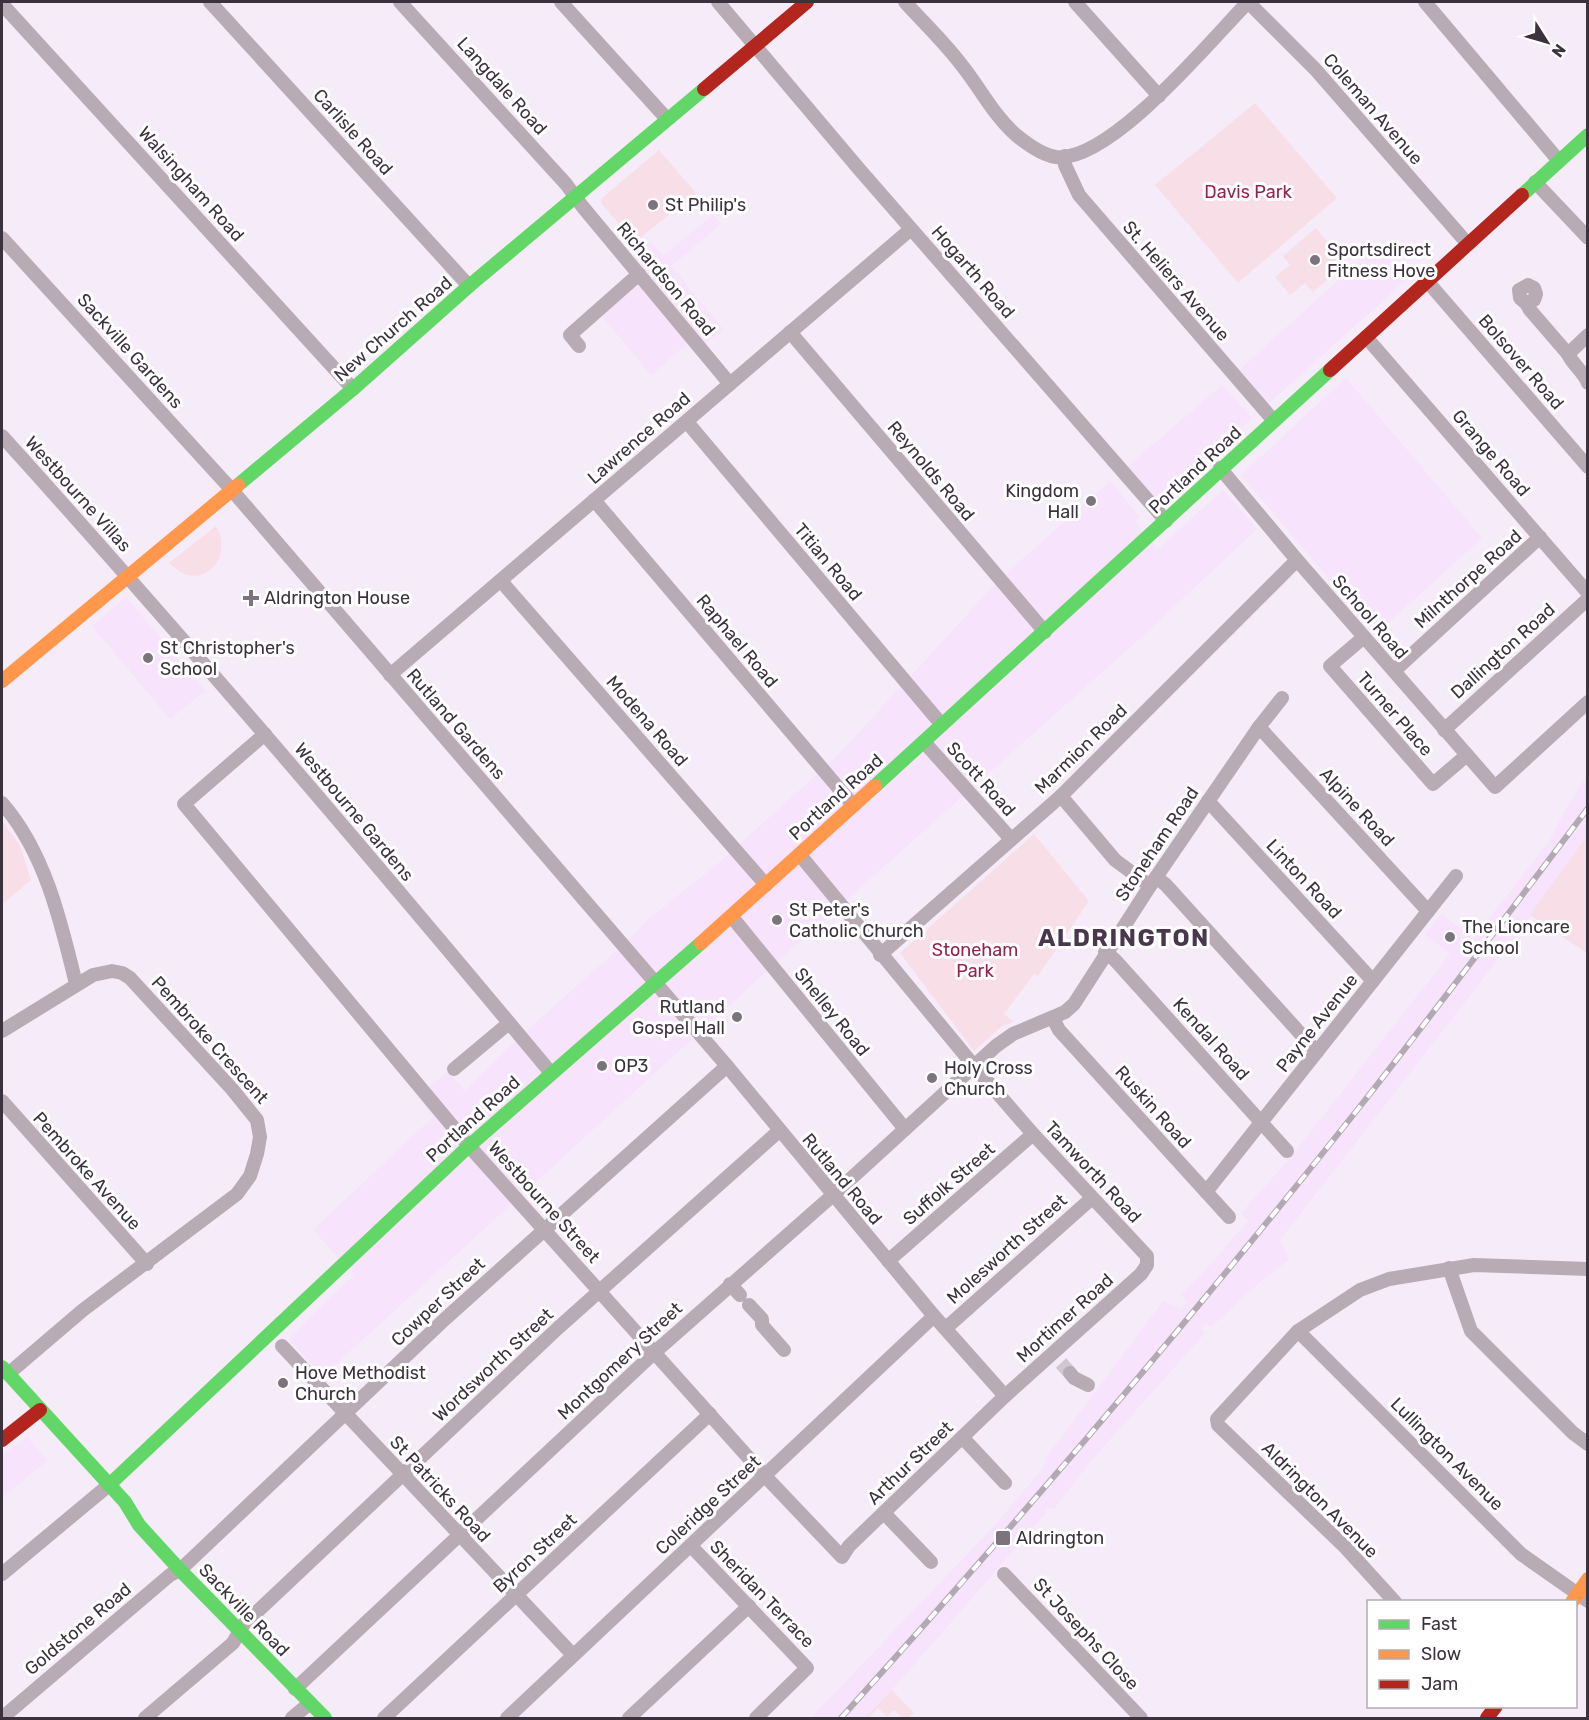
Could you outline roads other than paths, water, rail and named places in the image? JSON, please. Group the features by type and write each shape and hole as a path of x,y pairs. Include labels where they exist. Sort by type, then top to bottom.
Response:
{"street":[{"name":"Carlisle Road","path":"210,2 469,286"},
{"name":"Langdale Road","path":"400,2 575,196"},
{"path":"561,2 667,119"},
{"name":"Hogarth Road","path":"718,2 911,229 1166,521"},
{"name":"New Church Road","path":"2,681 353,388 469,286 807,2"},
{"path":"905,2 960,62 1003,122 1015,134 1041,151 1057,157 1094,146 1129,123 1159,96 1248,2"},
{"path":"1075,2 1159,96"},
{"name":"Coleman Avenue","path":"1248,2 1315,69 1467,243"},
{"path":"1425,2 1558,160"},
{"name":"Walsingham Road","path":"2,4 353,388"},
{"name":"Portland Road","path":"104,1490 470,1146 732,917 1166,521 1220,468 1587,135"},
{"name":"St. Heliers Avenue","path":"1065,156 1065,165 1079,195 1274,421"},
{"path":"1535,182 1587,236"},
{"name":"Richardson Road","path":"575,196 730,384"},
{"name":"Lawrence Road","path":"390,675 911,229"},
{"name":"Sackville Gardens","path":"2,238 231,489"},
{"path":"579,346 570,335 639,274"},
{"name":"Bolsover Road","path":"1427,281 1587,467"},
{"path":"1526,303 1568,354 1572,364 1587,378"},
{"name":"Reynolds Road","path":"790,332 1045,632"},
{"path":"1568,354 1587,335"},
{"name":"Grange Road","path":"1366,337 1587,593"},
{"name":"Titian Road","path":"687,422 942,725"},
{"name":"Westbourne Villas","path":"2,438 127,575"},
{"name":"School Road","path":"1220,468 1296,560 1495,787 1587,702"},
{"name":"Rutland Gardens","path":"231,489 654,983"},
{"name":"Raphael Road","path":"594,501 853,805"},
{"name":"Milnthorpe Road","path":"1394,671 1540,537"},
{"name":"Marmion Road","path":"880,955 1061,796 1296,560"},
{"name":"Westbourne Gardens","path":"127,575 265,734 551,1074"},
{"name":"Modena Road","path":"501,581 766,885"},
{"name":"Dallington Road","path":"1444,730 1587,599"},
{"name":"Turner Place","path":"1364,637 1330,666 1433,784 1467,756"},
{"name":"Stoneham Road","path":"974,1066 1013,1034 1053,1018 1074,1004 1153,881 1259,727 1282,698"},
{"name":"Alpine Road","path":"1259,727 1428,911"},
{"name":"Westbourne Street","path":"265,734 184,804 470,1146 765,1476 842,1557"},
{"name":"Scott Road","path":"924,742 1011,839"},
{"path":"1061,796 1115,860 1153,881 1166,885 1317,1052"},
{"name":"Linton Road","path":"1208,801 1373,981"},
{"path":"2,803 21,828 45,879 63,932 76,984"},
{"name":"Tamworth Road","path":"800,855 880,955 974,1066 1033,1134 1147,1256 1147,1266"},
{"name":"Payne Avenue","path":"1206,1192 1456,876"},
{"name":"Shelley Road","path":"732,917 905,1129"},
{"name":"Kendal Road","path":"1106,952 1287,1151"},
{"name":"Pembroke Crescent","path":"2,1031 93,975 112,971 122,973 130,978 232,1089 257,1120 260,1137 250,1176 237,1194 83,1310 4,1375"},
{"name":"Rutland Road","path":"654,983 727,1066 934,1316 1005,1396"},
{"name":"Ruskin Road","path":"1053,1018 1059,1030 1229,1217"},
{"path":"454,1069 509,1023"},
{"name":"Cowper Street","path":"180,1570 544,1229 727,1066"},
{"name":"Montgomery Street","path":"295,1689 655,1352 833,1195 974,1066"},
{"name":"Pembroke Avenue","path":"2,1101 147,1264"},
{"name":"Wordsworth Street","path":"145,1719 233,1642 243,1625 600,1290 779,1131"},
{"name":"Suffolk Street","path":"888,1261 1033,1134"},
{"name":"Molesworth Street","path":"946,1328 1092,1198"},
{"path":"1298,1331 1360,1290 1389,1280 1474,1265 1587,1269"},
{"name":"Mortimer Road","path":"1005,1396 1061,1363 1147,1266"},
{"path":"1449,1268 1471,1331 1573,1433 1587,1444"},
{"path":"730,1284 762,1319 762,1325 784,1350"},
{"name":"Coleridge Street","path":"507,1719 934,1316"},
{"name":"Aldrington Avenue","path":"1298,1331 1217,1419 1218,1425 1345,1547 1393,1600"},
{"name":"Lullington Avenue","path":"1298,1331 1521,1554 1579,1599"},
{"name":"St Patricks Road","path":"282,1346 573,1656"},
{"path":"1061,1363 1074,1378 1088,1385"},
{"name":"Sackville Road","path":"4,1375 35,1414 104,1490 117,1510 139,1525 239,1633 325,1719"},
{"name":"Arthur Street","path":"842,1557 849,1546 1005,1396"},
{"path":"2,1440 35,1414"},
{"name":"Byron Street","path":"384,1719 711,1414"},
{"path":"962,1437 1005,1483"},
{"path":"2,1574 104,1490"},
{"path":"884,1513 931,1562"},
{"name":"Sheridan Terrace","path":"691,1546 807,1668 756,1719"},
{"name":"Goldstone Road","path":"2,1718 170,1575 180,1570"},
{"name":"St Josephs Close","path":"1004,1574 1141,1719"},
{"path":"1579,1599 1587,1579"},
{"path":"629,1719 749,1606"},
{"path":"292,1719 310,1703"}],"tunnel":[{"path":"1061,1363 1070,1373"}],"railway":[{"path":"841,1718 1039,1494 1232,1265 1387,1072 1588,808"}],"place":[{"name":"St Philip's","path":"653,205"},
{"name":"Sportsdirect Fitness Hove","path":"1315,260"},
{"name":"Kingdom Hall","path":"1091,501"},
{"name":"Aldrington House","path":"251,598"},
{"name":"St Christopher's School","path":"148,658"},
{"name":"St Peter's Catholic Church","path":"777,920"},
{"name":"The Lioncare School","path":"1450,937"},
{"name":"Rutland Gospel Hall","path":"737,1017"},
{"name":"OP3","path":"602,1066"},
{"name":"Holy Cross Church","path":"932,1078"},
{"name":"Hove Methodist Church","path":"283,1383"},
{"name":"Aldrington","path":"1003,1538"}],"district":[{"name":"ALDRINGTON","path":"1124,938"}],"park label":[{"name":"Davis Park","path":"1248,192"},
{"name":"Stoneham Park","path":"975,960"}]}
